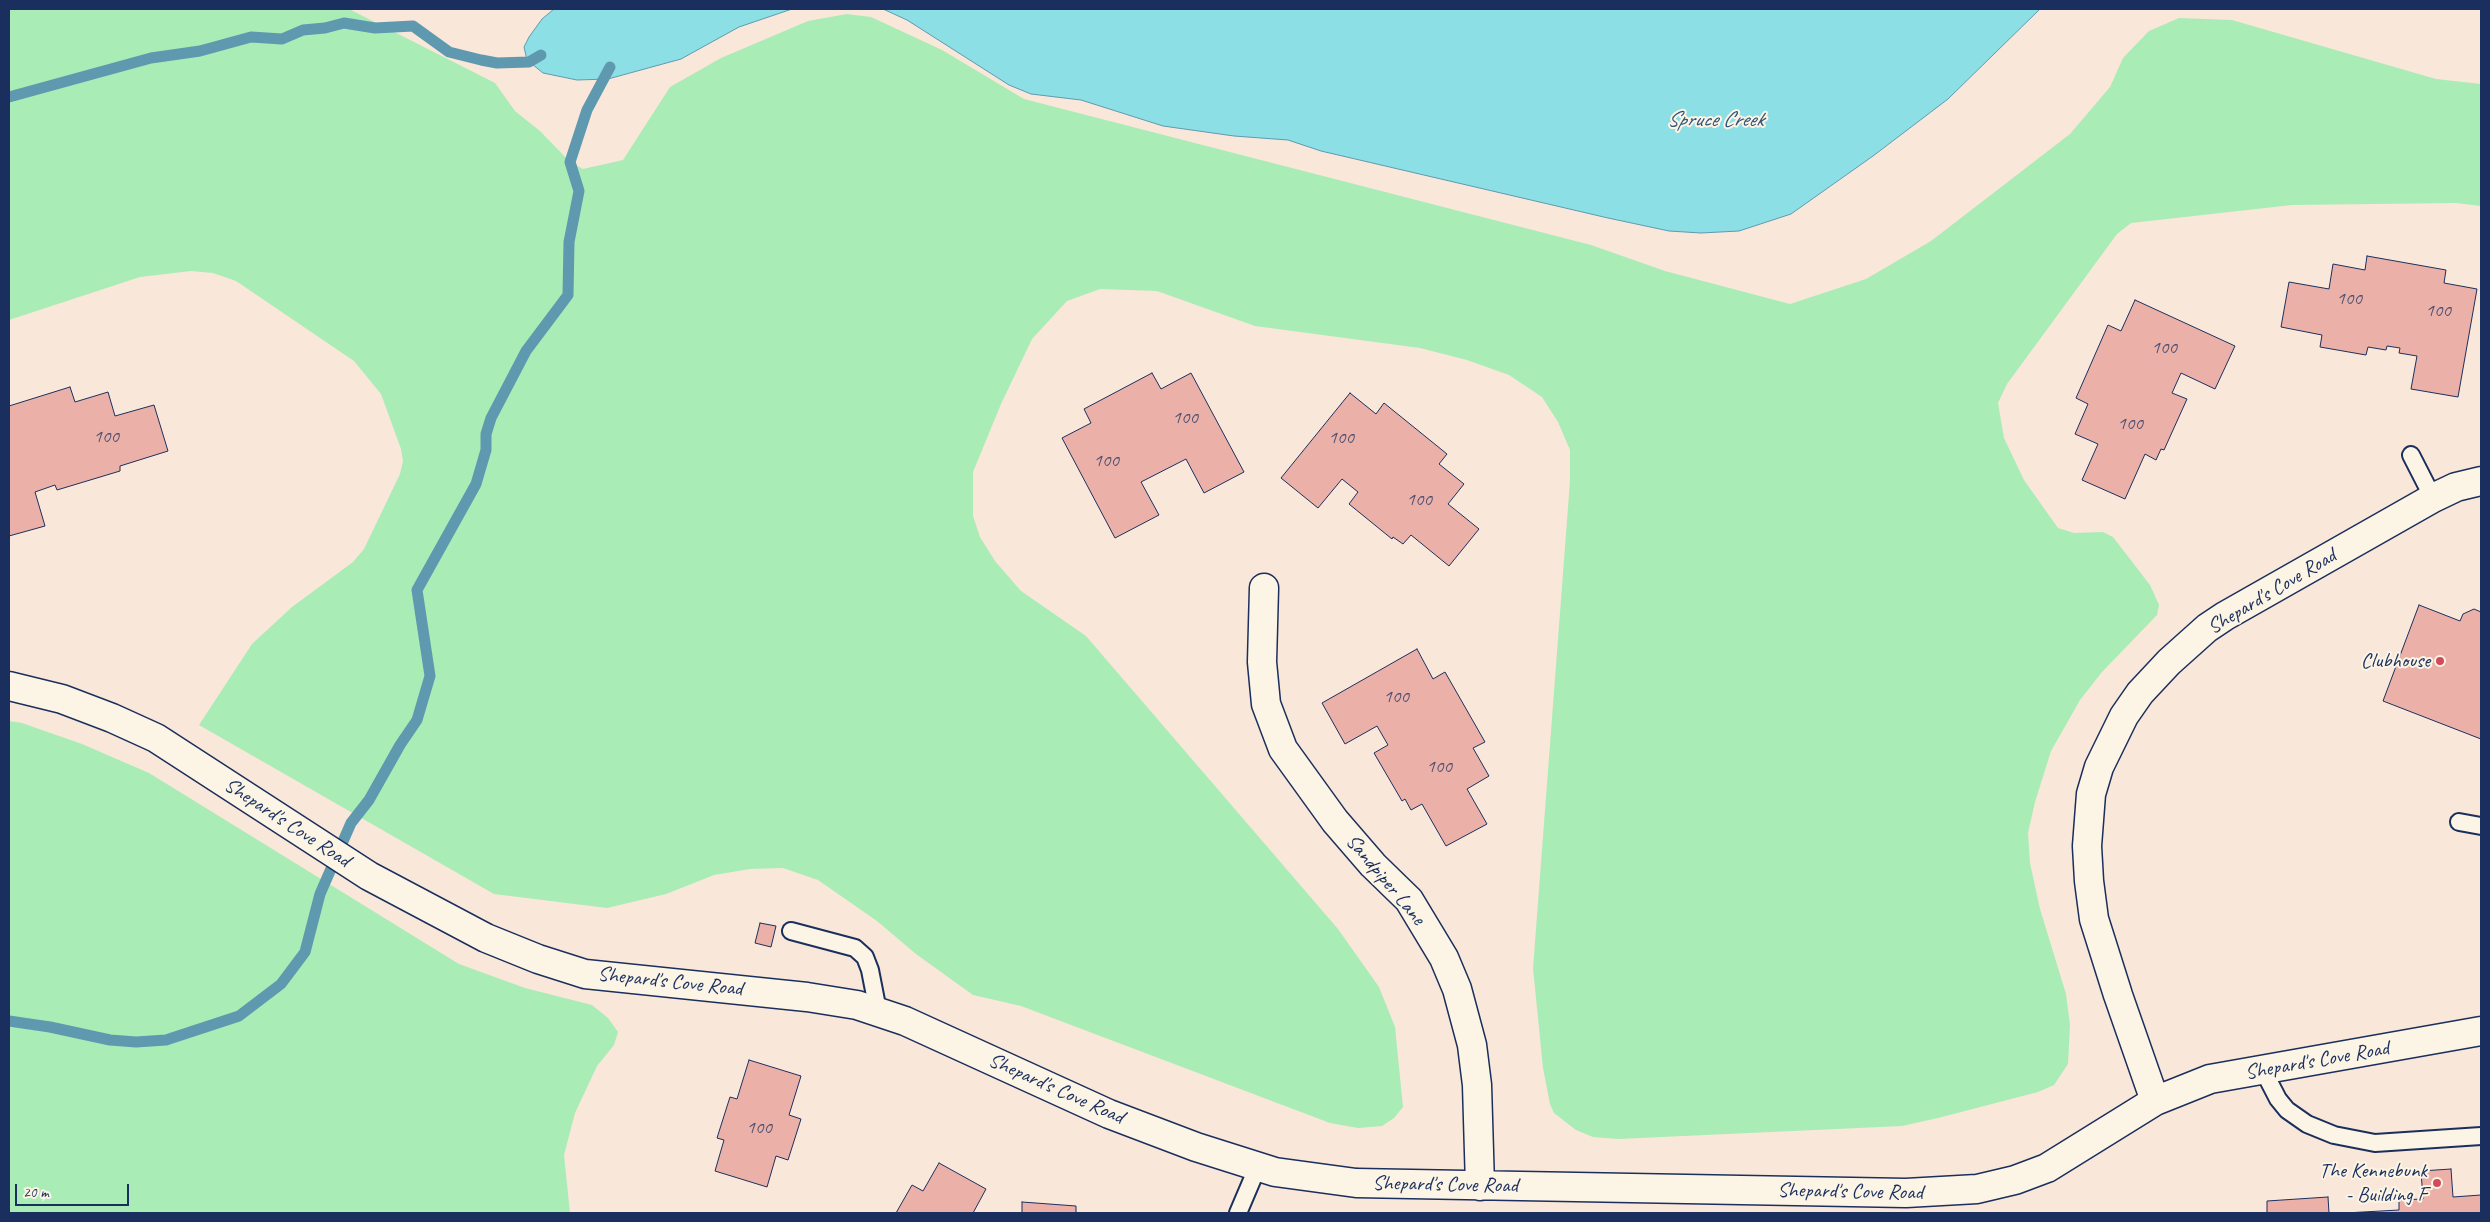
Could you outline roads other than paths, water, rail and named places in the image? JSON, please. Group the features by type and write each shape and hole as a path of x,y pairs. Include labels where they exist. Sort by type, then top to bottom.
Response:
{"street":[{"name":"Shepard's Cove Road","path":"2155,1101 2094,918 2089,881 2088,831 2091,794 2099,767 2124,716 2140,693 2168,662 2206,628 2433,498 2456,487 2481,481"},
{"name":"Sandpiper Lane","path":"1264,588 1262,662 1266,704 1283,749 1334,821 1408,900 1444,958 1457,990 1472,1045 1477,1085 1480,1186"},
{"name":"Shepard's Cove Road","path":"9,686 62,699 112,718 156,738 369,876 486,938 538,959 585,974 807,997 857,1005 878,1011 952,1041 1109,1114 1196,1147 1275,1172 1356,1183 1906,1193 1937,1193 1977,1189 2015,1180 2047,1168 2155,1101 2210,1079 2481,1031"}],"lane":[{"path":"2412,455 2433,498"},
{"path":"2459,822 2481,826"},
{"path":"791,931 855,948 865,957 870,970 878,1011"},
{"path":"2264,1070 2278,1099 2287,1110 2307,1124 2334,1136 2375,1143 2481,1136"},
{"path":"1238,1213 1258,1166"}],"water":[{"path":"554,9 792,9 739,27 681,59 608,79 577,80 543,73 527,60 524,47 529,37 542,19"},
{"name":"Spruce Creek","path":"883,9 2040,9 1948,99 1873,156 1791,214 1739,231 1701,233 1669,231 1608,218 1321,151 1288,140 1234,136 1163,126 1081,100 1031,94 1009,85 907,20"}],"waterway":[{"path":"9,97 151,58 200,51 251,37 282,39 303,30 325,28 344,23 375,28 413,26 449,52 497,63 529,62 541,55"},
{"path":"9,1021 50,1027 110,1040 136,1042 166,1040 239,1016 281,984 305,952 320,894 351,823 369,800 400,745 417,720 430,676 417,590 476,484 486,450 486,434 491,418 526,351 568,295 569,242 579,191 570,162 587,110 610,67"}],"place":[{"name":"Clubhouse","path":"2440,661"},
{"name":"The Kennebunk - Building F","path":"2437,1183"}]}
